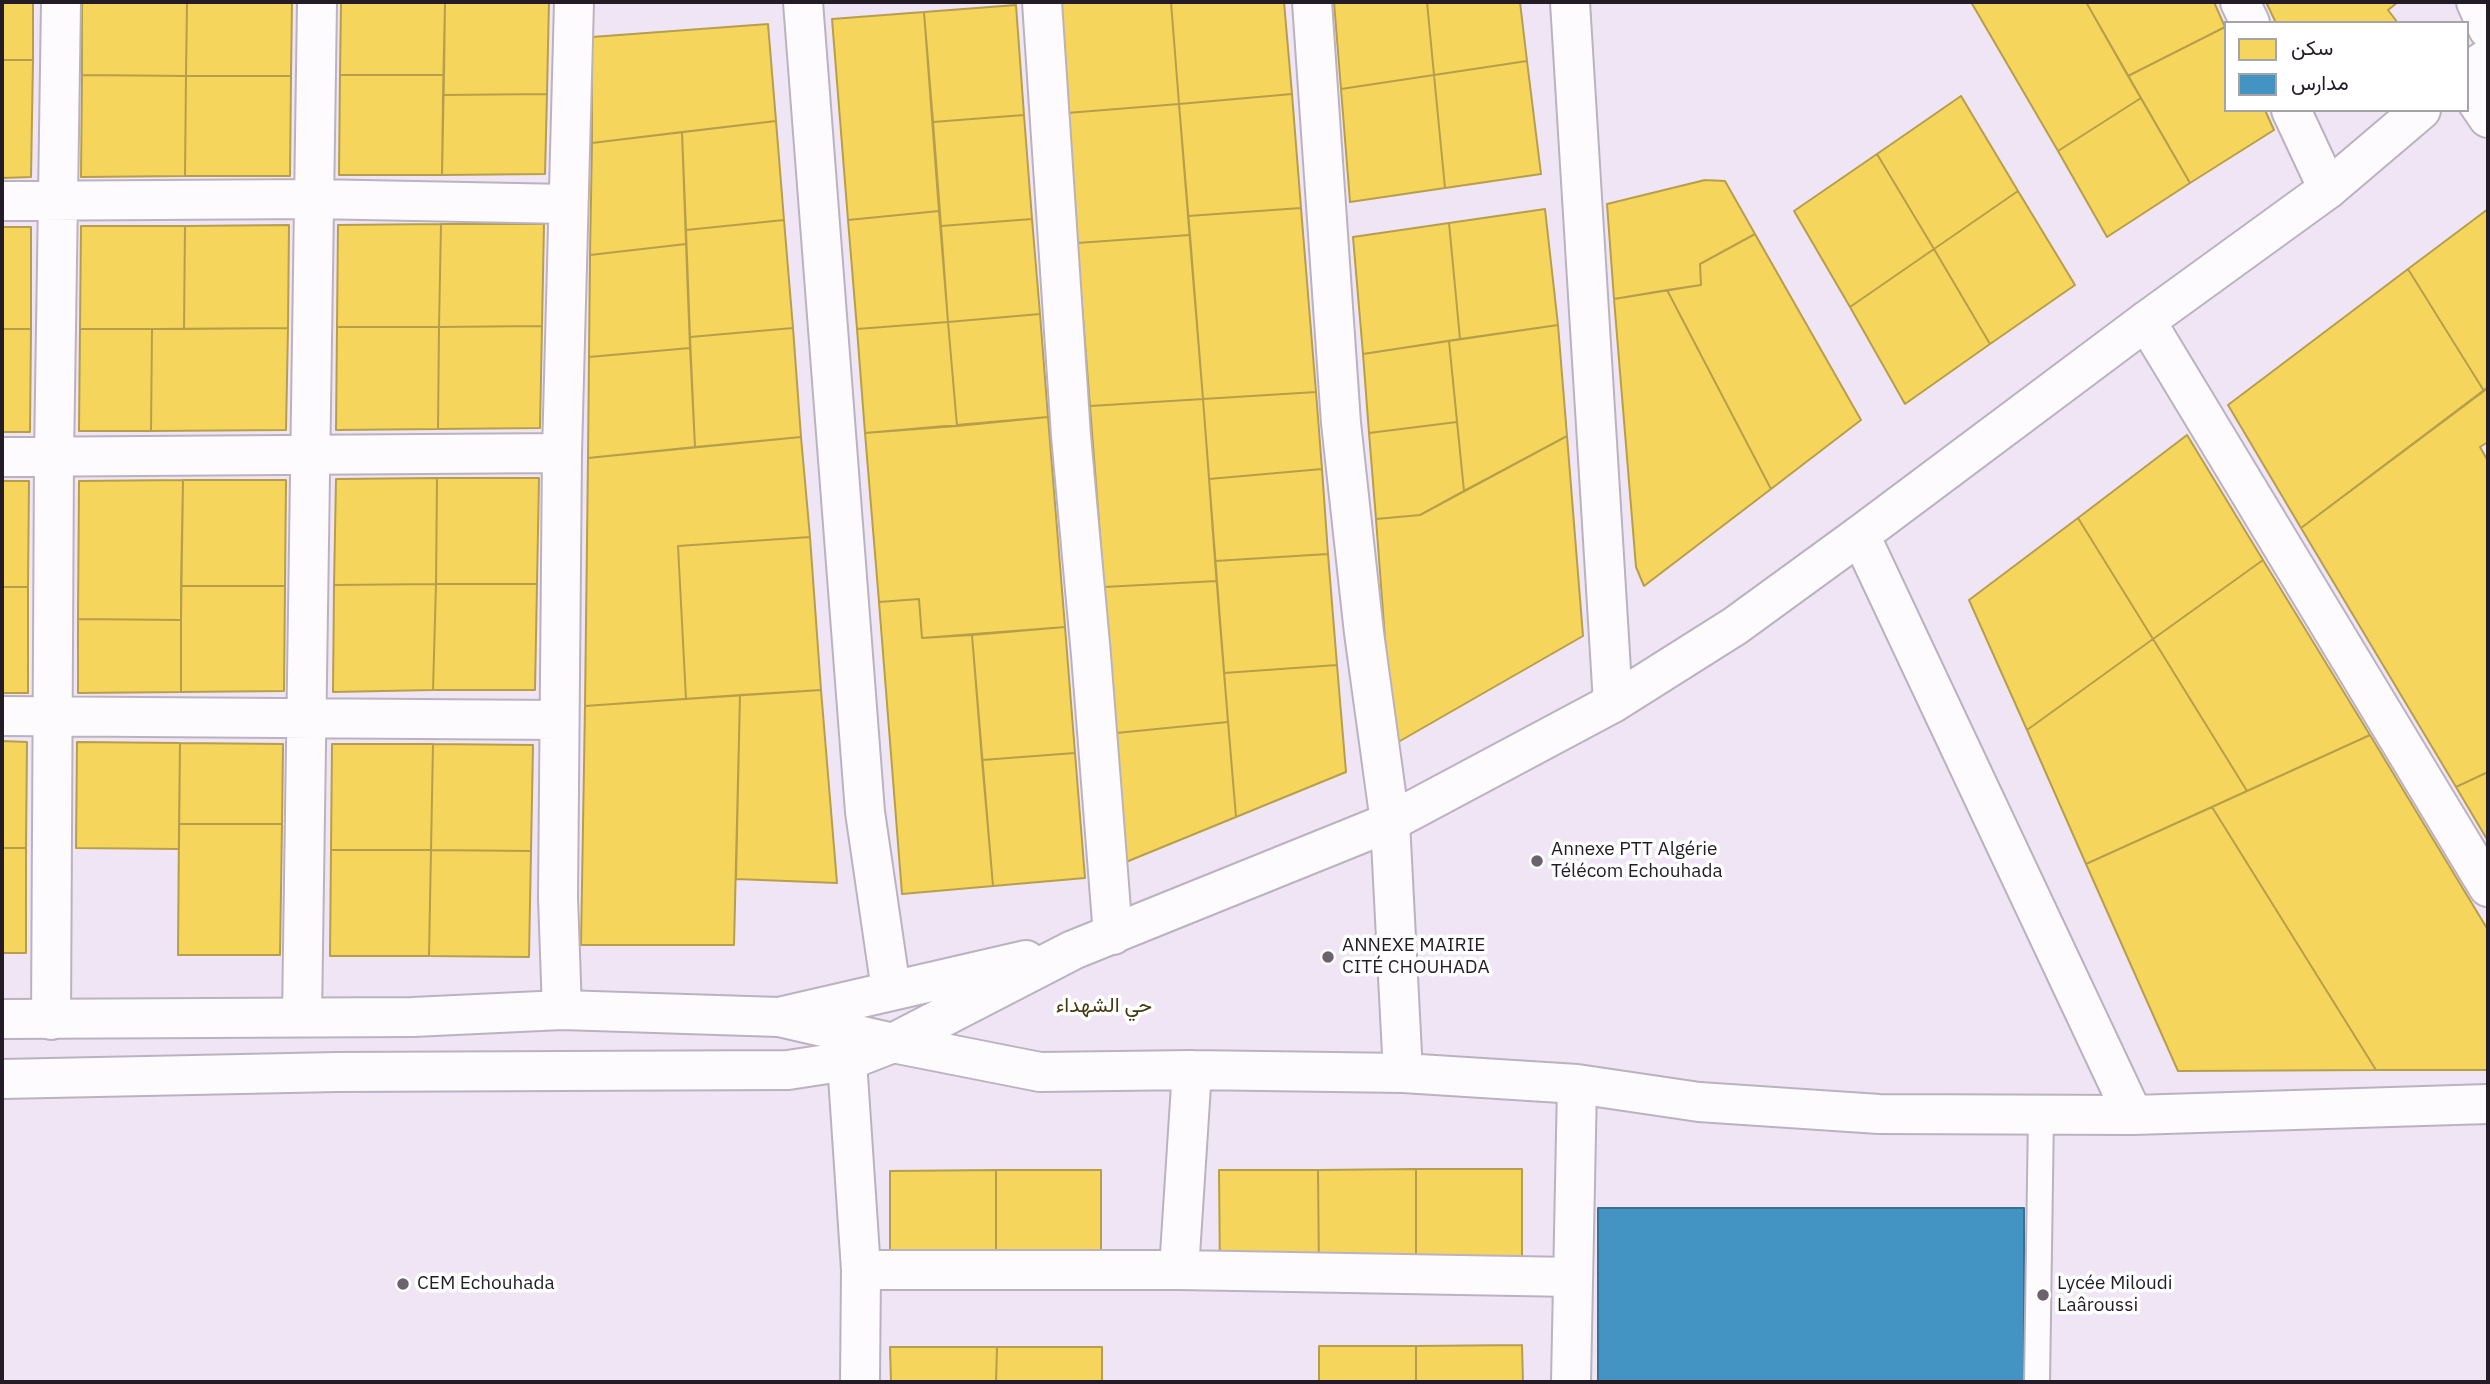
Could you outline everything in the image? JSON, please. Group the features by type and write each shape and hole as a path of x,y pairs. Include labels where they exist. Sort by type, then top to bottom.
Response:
{"street":[{"path":"51,1020 54,457 61,2"},
{"path":"302,1016 317,2"},
{"path":"562,1010 558,898 559,720 567,204 574,2 591,2"},
{"path":"803,2 865,812 891,990"},
{"path":"1042,2 1071,436 1113,935"},
{"path":"1312,2 1341,423 1364,632 1390,822 1403,1073"},
{"path":"1570,2 1613,703"},
{"path":"2240,2 2249,21"},
{"path":"2476,2 2488,29"},
{"path":"2469,71 2488,58"},
{"path":"2469,90 2488,118"},
{"path":"2292,112 2328,189"},
{"path":"2,1079 351,1072 788,1070 847,1061 893,1043 1073,950 1390,822 1613,703 1735,626 1860,535 2328,189 2419,112"},
{"path":"2,201 313,199 567,204"},
{"path":"2146,321 2488,887"},
{"path":"2,457 562,453"},
{"path":"1860,535 2133,1115"},
{"path":"2,716 559,720"},
{"path":"779,1017 1073,950"},
{"path":"2,1019 413,1017 562,1010 779,1017 1040,1072 1192,1070 1403,1073 1577,1084 1699,1102 1851,1112 2133,1115 2488,1104"},
{"path":"847,1061 861,1269 860,1382"},
{"path":"1179,1270 1192,1070"},
{"path":"1571,1382 1577,1084"},
{"path":"861,1269 1179,1270 1573,1276"}],"lane":[{"path":"2037,1382 2041,1114"}],"building: سكن":[{"path":"2,2 33,2 33,60 2,60"},
{"path":"82,2 187,2 186,76 82,75"},
{"path":"187,2 292,2 291,76 186,76"},
{"path":"341,2 445,2 444,75 340,75"},
{"path":"445,2 549,2 547,94 443,95"},
{"path":"1057,2 1171,2 1179,104 1067,113"},
{"path":"1171,2 1284,2 1292,94 1179,104"},
{"path":"1334,2 1427,2 1434,75 1341,89"},
{"path":"1427,2 1520,2 1527,61 1434,75"},
{"path":"1971,2 2086,2 2141,98 2058,151"},
{"path":"2086,2 2214,2 2224,28 2128,76"},
{"path":"2266,2 2398,2 2388,10 2396,21 2275,21"},
{"path":"1016,5 1024,115 933,122 924,12"},
{"path":"924,12 939,211 848,220 832,19"},
{"path":"768,24 776,121 592,143 592,37"},
{"path":"2224,28 2224,112 2266,112 2274,130 2190,183 2128,76"},
{"path":"2,60 33,60 31,177 2,178"},
{"path":"1527,61 1541,174 1445,188 1434,75"},
{"path":"82,75 186,76 185,176 81,177"},
{"path":"340,75 444,75 442,175 339,175"},
{"path":"1434,75 1445,188 1350,202 1341,89"},
{"path":"186,76 291,76 290,176 185,176"},
{"path":"547,94 545,174 442,175 443,95"},
{"path":"1292,94 1301,208 1188,216 1179,104"},
{"path":"1961,96 2018,191 1934,249 1877,154"},
{"path":"2141,98 2190,183 2107,237 2058,151"},
{"path":"1179,104 1190,235 1077,243 1067,113"},
{"path":"1024,115 1032,219 941,226 933,122"},
{"path":"776,121 784,220 686,230 682,132"},
{"path":"682,132 686,244 590,255 592,143"},
{"path":"1877,154 1934,249 1850,307 1794,211"},
{"path":"1705,180 1725,181 1755,234 1700,264 1701,285 1614,299 1607,204"},
{"path":"2018,191 2075,285 1990,344 1934,249"},
{"path":"1301,208 1316,392 1203,399 1188,216"},
{"path":"1545,209 1558,325 1460,339 1449,223"},
{"path":"2488,209 2488,387 2484,391 2408,269"},
{"path":"939,211 948,322 857,329 848,220"},
{"path":"1032,219 1040,314 948,322 941,226"},
{"path":"784,220 793,328 690,337 686,230"},
{"path":"1449,223 1460,339 1363,354 1353,237"},
{"path":"441,224 439,327 337,327 338,225"},
{"path":"441,224 544,224 542,326 439,327"},
{"path":"289,225 288,328 184,329 185,226"},
{"path":"81,226 185,226 184,329 80,329"},
{"path":"2,227 31,227 31,329 2,329"},
{"path":"1755,234 1861,420 1771,489 1667,290 1701,285 1700,264"},
{"path":"1190,235 1203,399 1090,406 1077,243"},
{"path":"686,244 690,348 589,357 590,255"},
{"path":"1934,249 1990,344 1905,404 1850,307"},
{"path":"2408,269 2484,391 2301,528 2228,405"},
{"path":"1667,290 1771,489 1644,586 1636,567 1614,299"},
{"path":"1040,314 1048,417 957,426 948,322"},
{"path":"948,322 957,426 865,433 857,329"},
{"path":"1558,325 1567,436 1464,491 1449,341"},
{"path":"542,326 540,428 438,429 439,327"},
{"path":"337,327 439,327 438,429 336,430"},
{"path":"288,328 286,430 151,431 152,329"},
{"path":"793,328 801,437 695,447 690,337"},
{"path":"2,329 31,329 30,432 2,432"},
{"path":"80,329 152,329 151,431 79,431"},
{"path":"1449,341 1457,422 1369,433 1363,354"},
{"path":"690,348 695,447 588,458 589,357"},
{"path":"2488,387 2488,442 2480,447 2488,461 2488,772 2456,787 2301,528"},
{"path":"1316,392 1322,469 1209,479 1203,399"},
{"path":"1203,399 1217,581 1104,587 1090,406"},
{"path":"1048,417 1065,627 922,638 919,599 879,602 865,433"},
{"path":"1457,422 1464,491 1420,515 1376,519 1369,433"},
{"path":"2187,435 2263,560 2153,639 2078,518"},
{"path":"1567,436 1583,636 1393,745 1376,519 1420,515"},
{"path":"801,437 810,537 678,546 686,699 585,706 588,458"},
{"path":"1322,469 1328,554 1215,561 1209,479"},
{"path":"437,478 436,584 334,585 336,479"},
{"path":"437,478 539,478 537,584 436,584"},
{"path":"183,480 286,480 285,586 181,586"},
{"path":"183,480 181,620 78,619 79,481"},
{"path":"2,481 29,481 28,587 2,587"},
{"path":"2078,518 2153,639 2027,730 1969,600"},
{"path":"810,537 821,690 686,699 678,546"},
{"path":"1328,554 1337,665 1224,673 1215,561"},
{"path":"2263,560 2370,735 2247,791 2153,639"},
{"path":"1217,581 1228,722 1116,733 1104,587"},
{"path":"436,584 433,690 333,692 334,585"},
{"path":"436,584 537,584 535,690 433,690"},
{"path":"181,586 285,586 284,691 181,692"},
{"path":"2,587 28,587 28,693 2,693"},
{"path":"919,599 922,638 972,635 993,886 902,894 879,602"},
{"path":"78,619 181,620 181,692 78,693"},
{"path":"1065,627 1075,753 982,760 972,635"},
{"path":"2153,639 2247,791 2086,864 2027,730"},
{"path":"1337,665 1346,772 1236,817 1224,673"},
{"path":"821,690 837,883 736,879 740,695"},
{"path":"740,695 734,945 581,945 585,706"},
{"path":"1228,722 1236,817 1126,862 1116,733"},
{"path":"2370,735 2488,930 2488,1070 2376,1070 2212,807"},
{"path":"2,741 27,742 26,848 2,848"},
{"path":"77,742 180,743 179,849 76,848"},
{"path":"180,743 283,744 282,824 179,824"},
{"path":"332,744 433,744 431,850 331,850"},
{"path":"433,744 533,745 531,851 431,850"},
{"path":"1075,753 1085,878 993,886 982,760"},
{"path":"2488,772 2488,841 2456,787"},
{"path":"2212,807 2376,1070 2178,1071 2086,864"},
{"path":"179,824 282,824 280,955 178,955"},
{"path":"2,848 26,848 26,953 2,953"},
{"path":"331,850 431,850 429,956 330,956"},
{"path":"431,850 531,851 529,957 429,956"},
{"path":"1416,1169 1522,1169 1522,1275 1416,1275"},
{"path":"1416,1169 1416,1275 1319,1275 1318,1170"},
{"path":"996,1170 996,1277 890,1276 890,1171"},
{"path":"996,1170 1101,1170 1101,1276 996,1277"},
{"path":"1219,1170 1318,1170 1319,1275 1220,1275"},
{"path":"1522,1345 1523,1382 1416,1382 1416,1346"},
{"path":"1319,1346 1416,1346 1416,1382 1319,1382"},
{"path":"890,1347 997,1347 996,1382 891,1382"},
{"path":"997,1347 1102,1347 1102,1382 996,1382"}],"building: مدارس":[{"path":"1598,1208 2024,1208 2024,1382 1598,1382"}],"place":[{"name":"Annexe PTT Algérie Télécom Echouhada","path":"1537,861"},
{"name":"ANNEXE MAIRIE CITÉ CHOUHADA","path":"1328,957"},
{"name":"CEM Echouhada","path":"403,1284"},
{"name":"Lycée Miloudi Laâroussi","path":"2043,1295"}],"district":[{"name":"حي الشهداء","path":"1104,1006"}]}
